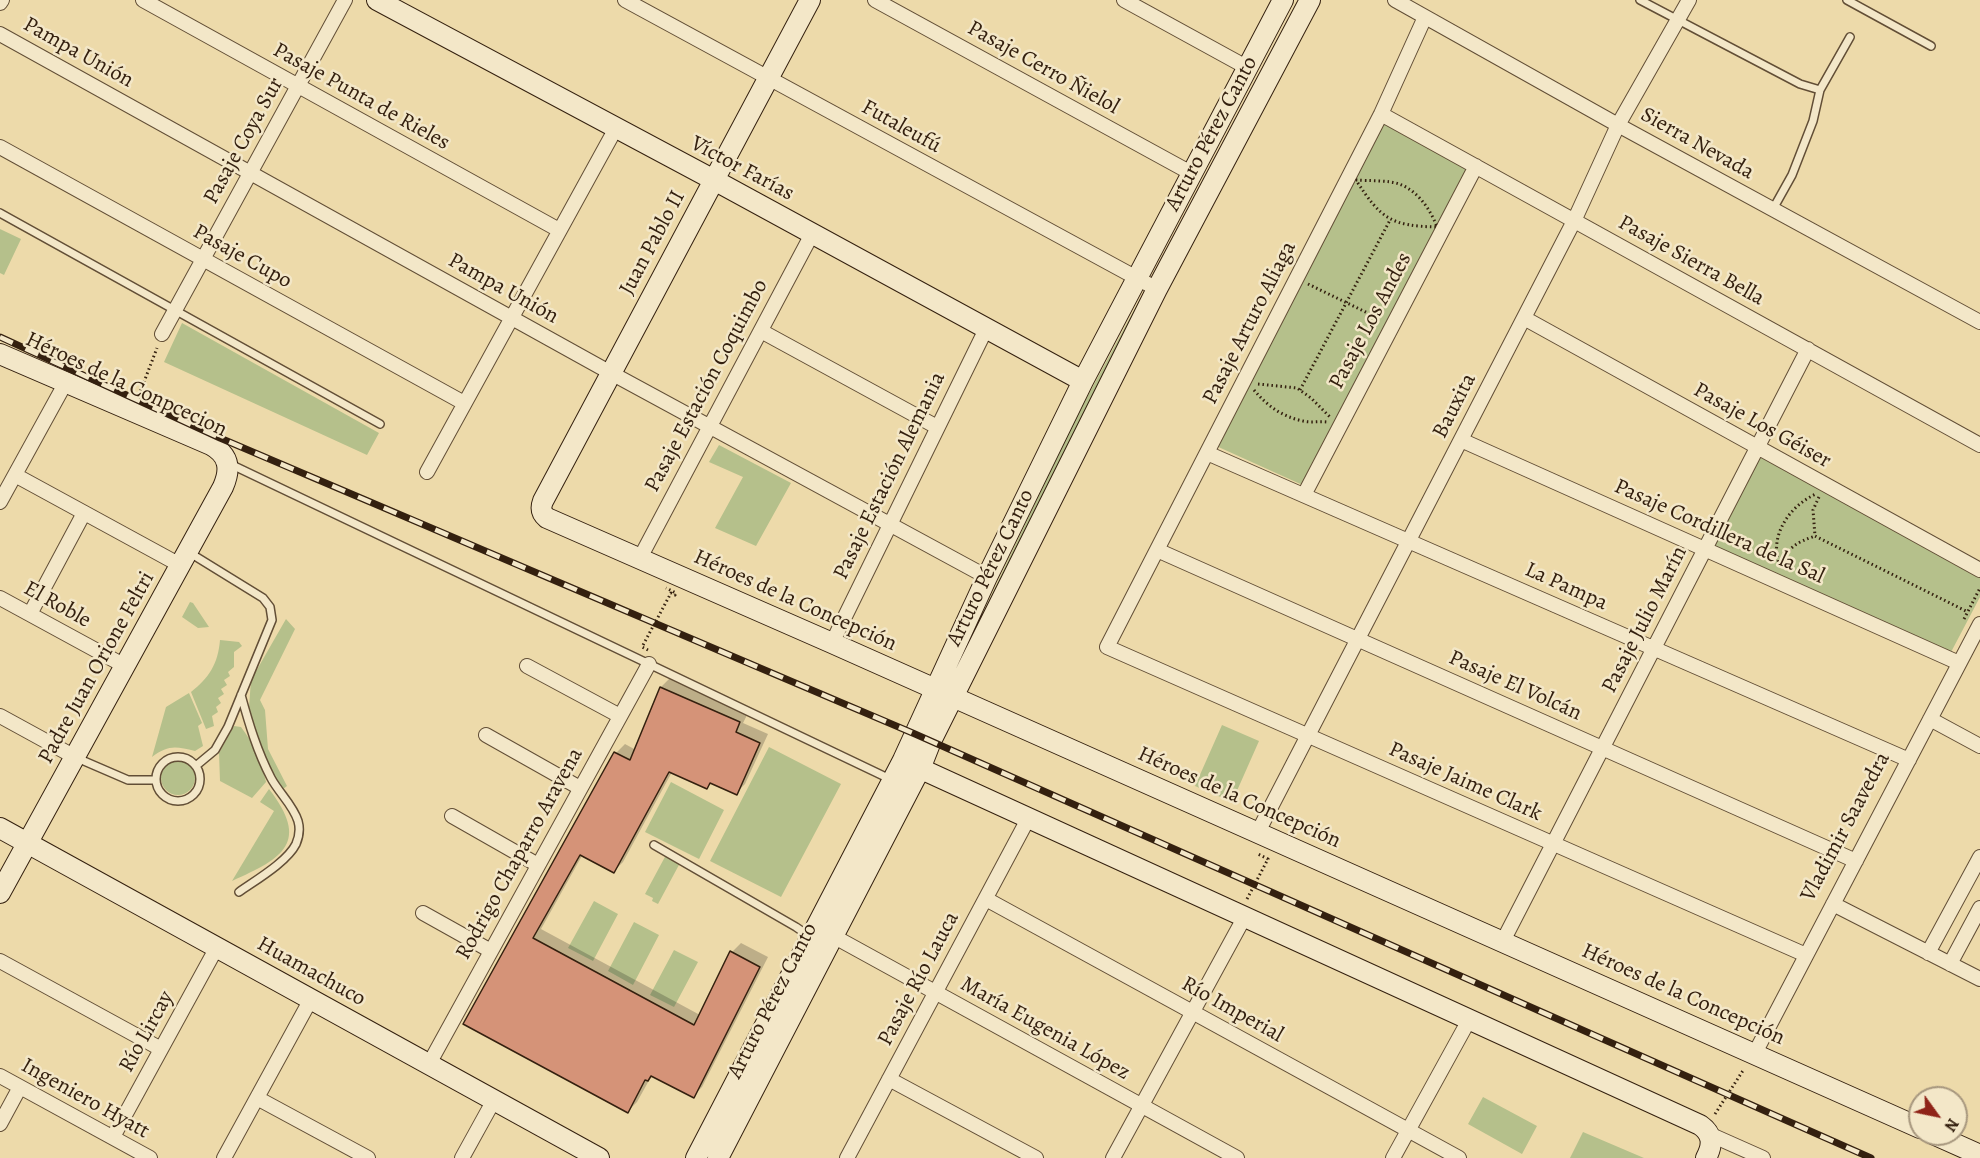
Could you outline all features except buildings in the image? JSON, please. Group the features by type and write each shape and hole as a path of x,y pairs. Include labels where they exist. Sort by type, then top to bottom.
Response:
{"street":[{"name":"Pasaje Punta de Rieles","path":"142,0 560,230"},
{"name":"Pasaje Coya Sur","path":"162,334 345,0"},
{"name":"Víctor Farías","path":"377,0 1083,381"},
{"name":"Futaleufú","path":"625,0 1157,289"},
{"name":"Juan Pablo II","path":"541,511 543,501 810,0"},
{"name":"Pasaje Cerro Ñielol","path":"875,0 1191,173"},
{"path":"1124,0 1248,68"},
{"name":"Arturo Pérez Canto","path":"912,765 935,689 987,577 1083,381 1283,0"},
{"name":"Arturo Pérez Canto","path":"696,1158 811,938 912,765 931,741 1157,289 1310,0"},
{"name":"Sierra Nevada","path":"1395,0 1618,125 1980,322"},
{"name":"Bauxita","path":"1262,843 1308,735 1574,221 1618,125 1689,0"},
{"name":"Pasaje Arturo Aliaga","path":"1107,647 1381,114 1425,17"},
{"name":"Pampa Unión","path":"0,34 611,373 987,577"},
{"name":"Pasaje Sierra Bella","path":"1381,114 1980,444"},
{"path":"427,472 616,128"},
{"name":"Pasaje Cupo","path":"0,147 464,403"},
{"name":"Pasaje Los Andes","path":"1304,495 1476,166"},
{"name":"Pasaje Estación Coquimbo","path":"640,558 812,234"},
{"name":"Pasaje Los Géiser","path":"1524,318 1980,570"},
{"name":"Pasaje Estación Alemania","path":"832,643 986,329"},
{"path":"761,331 938,427"},
{"name":"Pasaje Julio Marín","path":"1503,941 1808,350"},
{"name":"Héroes de la Conpcecion","path":"0,354 211,445 222,453 228,463"},
{"path":"0,502 66,382"},
{"name":"Pasaje Cordillera de la Sal","path":"1461,440 1959,663"},
{"name":"La Pampa","path":"1207,453 1909,760"},
{"name":"Padre Juan Orione Feltri","path":"0,893 223,487 228,463"},
{"path":"15,475 84,513 184,558"},
{"name":"Héroes de la Concepción","path":"541,511 547,518 935,689 1262,843 1503,941 1908,1123"},
{"path":"30,614 84,513"},
{"name":"Pasaje El Volcán","path":"1157,550 1856,861"},
{"name":"El Roble","path":"0,598 124,666"},
{"name":"Vladimir Saavedra","path":"1755,1053 1980,624"},
{"name":"Pasaje Jaime Clark","path":"1107,647 1806,955"},
{"name":"Rodrigo Chaparro Aravena","path":"429,1064 620,716 649,657"},
{"path":"527,666 620,716"},
{"path":"0,716 75,757"},
{"path":"1930,719 1980,746"},
{"path":"486,735 580,788"},
{"path":"912,765 1469,1020 1762,1158"},
{"name":"Arturo Pérez Canto","path":"718,1158 834,936 901,785"},
{"path":"452,816 538,865"},
{"name":"Pasaje Río Lauca","path":"847,1158 1028,819"},
{"name":"Huamachuco","path":"0,828 494,1100 586,1155"},
{"path":"1928,953 1980,857"},
{"name":"Río Imperial","path":"986,899 1459,1158"},
{"path":"1833,904 1980,979"},
{"path":"1950,964 1980,908"},
{"path":"423,913 491,951"},
{"path":"1113,1158 1244,918"},
{"name":"María Eugenia López","path":"834,936 1237,1158"},
{"name":"Río Lircay","path":"113,1137 217,947"},
{"path":"0,961 161,1049"},
{"path":"224,1158 311,999"},
{"path":"1393,1158 1469,1020"},
{"name":"Ingeniero Hyatt","path":"0,1076 150,1158"},
{"path":"890,1079 1036,1158"},
{"path":"0,1124 20,1087"},
{"path":"257,1098 368,1158"},
{"path":"462,1158 494,1100"},
{"path":"1706,1158 1712,1148 1708,1132"},
{"path":"1960,1146 1980,1155"}],"lane":[{"path":"1640,0 1800,84 1820,90"},
{"path":"1847,0 1931,46"},
{"path":"1773,209 1792,175 1813,121 1820,90 1850,37"},
{"path":"0,213 380,424"},
{"path":"228,463 649,657 901,785"},
{"path":"184,558 263,598 270,607 272,621 228,726 215,750 197,765"},
{"path":"239,892 287,855 299,835 299,824 292,808 273,781 261,756 241,695"},
{"path":"75,757 128,780 156,780"},
{"path":"171,757 186,757 197,765 201,779 196,792 185,800 172,800 166,797 161,793 156,780 160,766 171,757"},
{"path":"654,844 811,938"}],"path":[{"path":"1351,190 1361,170"},
{"path":"1356,180 1370,200 1390,220 1413,226 1437,226"},
{"path":"1356,180 1388,181 1401,184 1430,210 1437,226"},
{"path":"1432,236 1442,217"},
{"path":"1300,390 1390,220"},
{"path":"1303,282 1387,323"},
{"path":"132,411 162,334"},
{"path":"1266,384 1300,390 1325,411 1335,423 1305,422 1278,412 1265,402 1250,385 1266,384"},
{"path":"1815,536 1813,510 1823,491 1796,506 1781,527 1776,556 1783,573 1783,560 1789,550 1794,545 1815,536 1968,612"},
{"path":"649,657 642,646 671,593 675,595 676,593 666,588"},
{"path":"1964,620 1980,588"},
{"path":"1244,918 1245,906 1250,908 1252,904 1247,901 1268,859 1262,843"},
{"path":"1708,1132 1726,1095 1755,1053"}],"green space":[{"path":"1385,121 1471,169 1307,487 1214,445"},
{"path":"0,229 21,239 4,275 0,273"},
{"path":"1140,299 1143,299 978,633 979,621 1077,416"},
{"path":"182,323 379,433 367,455 164,362"},
{"path":"719,445 791,483 756,546 715,528 743,477 709,462"},
{"path":"1761,452 1980,574 1980,597 1950,654 1712,547"},
{"path":"190,602 209,627 198,628 182,617"},
{"path":"286,619 295,629 260,700 265,710 268,749 287,786 283,789 272,776 254,731 249,707 251,680"},
{"path":"220,640 239,642 242,646 234,652 234,667 228,672 230,676 224,680 227,685 221,689 224,694 218,698 221,703 216,707 218,712 212,716 214,726 206,729 191,692 212,670"},
{"path":"189,693 202,723 198,726 203,746 195,751 167,749 152,757 166,707"},
{"path":"1222,725 1259,741 1232,802 1195,786"},
{"path":"234,726 241,727 250,740 260,760 266,782 252,798 220,781 219,753"},
{"path":"769,747 841,784 781,897 710,861"},
{"path":"178,761 190,766 195,778 190,790 178,795 166,790 161,778 166,766"},
{"path":"671,782 724,810 699,859 645,832"},
{"path":"269,789 288,822 289,835 285,846 277,856 265,864 232,881 274,811 260,802"},
{"path":"666,855 680,863 658,904 645,894"},
{"path":"594,901 618,914 593,961 568,948"},
{"path":"634,922 659,935 633,985 608,971"},
{"path":"674,950 698,962 674,1007 650,995"},
{"path":"1483,1097 1537,1126 1522,1154 1468,1124"},
{"path":"1583,1132 1644,1158 1570,1158"}],"railway":[{"path":"0,337 220,438 915,734 1871,1158"}]}
